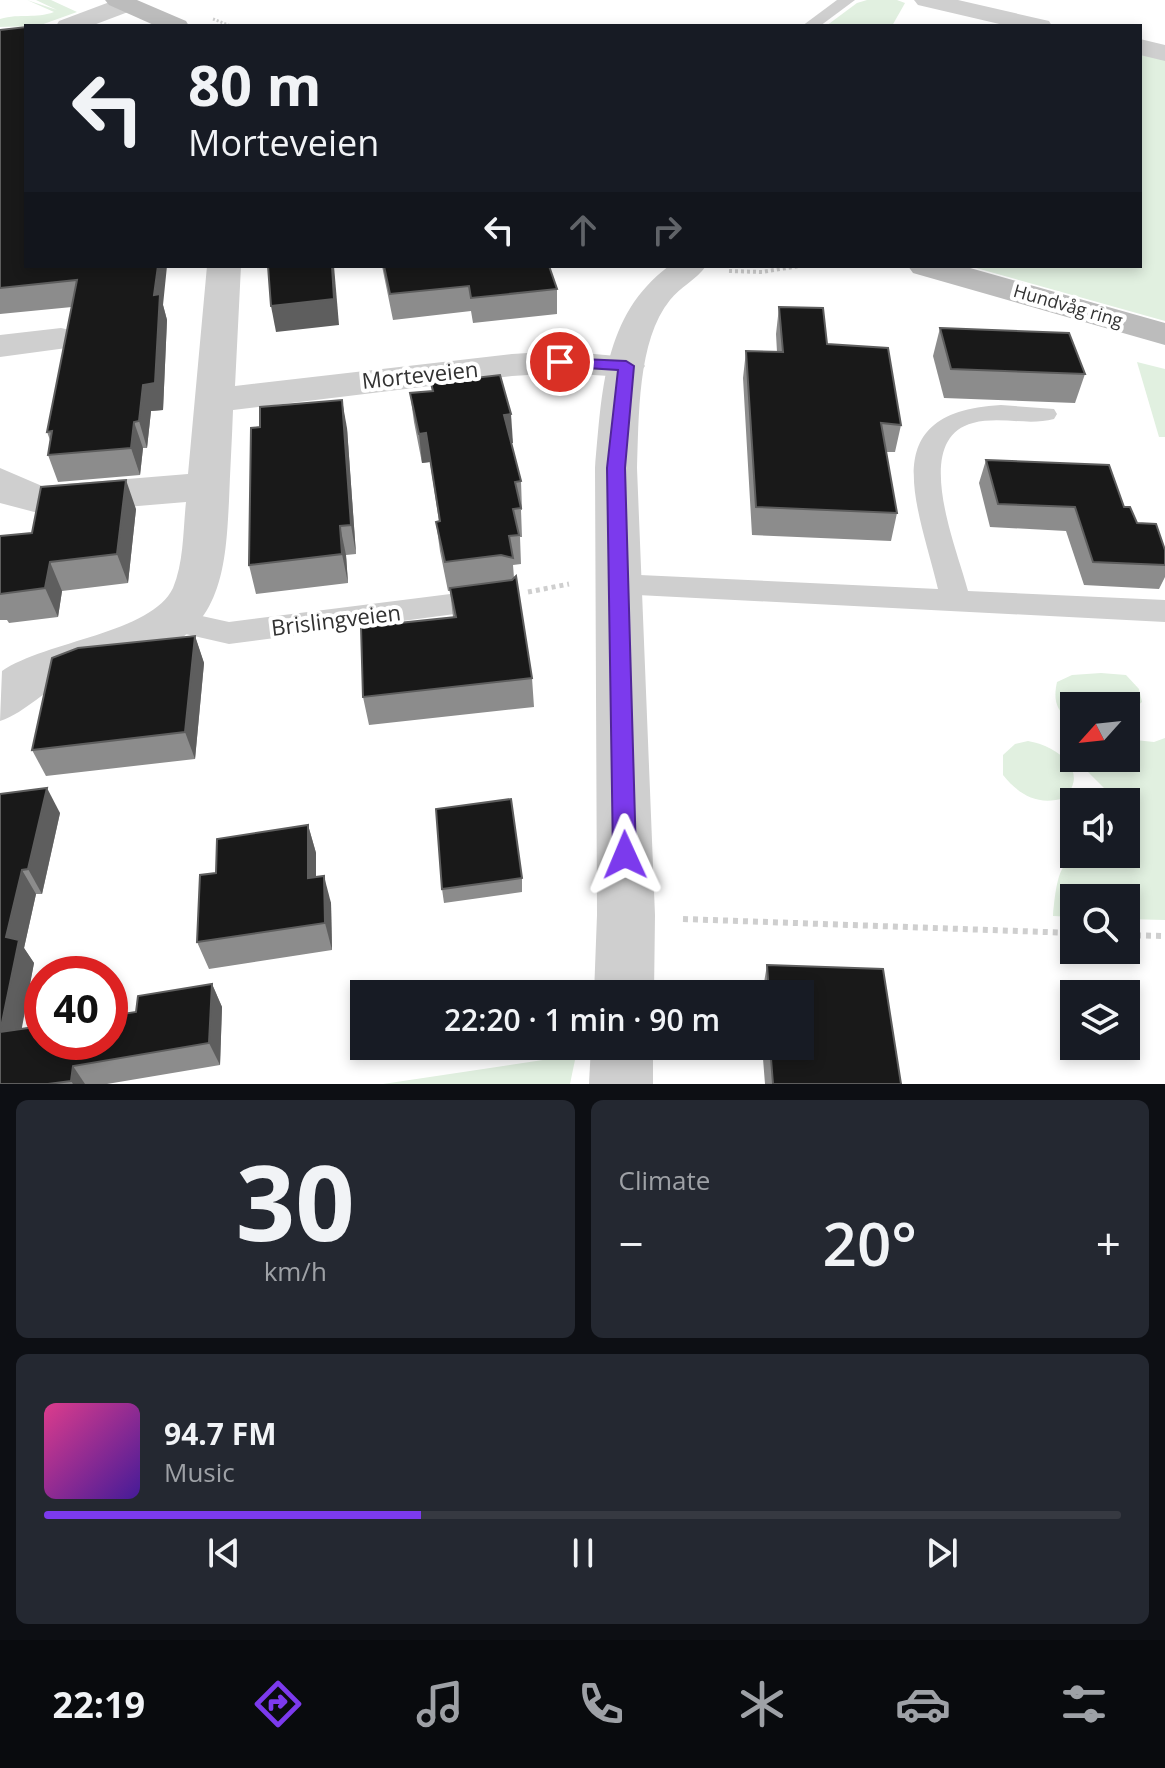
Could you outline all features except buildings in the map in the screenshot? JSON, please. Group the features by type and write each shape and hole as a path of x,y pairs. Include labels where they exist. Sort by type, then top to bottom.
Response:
{"main road":[{"path":"122,2 172,24"},
{"name":"Hundvåg ring","path":"932,268 1165,334"}],"street":[{"path":"914,24 925,0 1031,24"},
{"path":"72,24 122,2"},
{"path":"1142,47 1165,53"},
{"path":"0,701 43,670 69,659 135,642 170,620 194,594 200,579 209,486 224,268"},
{"path":"624,980 626,915 616,468 626,366 653,281 684,268"},
{"path":"0,346 61,339"},
{"name":"Morteveien","path":"215,400 512,365 560,362 626,366"},
{"path":"0,482 28,498 52,500 209,486"},
{"path":"621,1084 622,1060"}],"lane":[{"path":"813,24 847,0"},
{"path":"955,598 927,485 926,468 930,450 948,423 968,414 1045,414"},
{"path":"618,584 955,598 1165,611"},
{"name":"Brislingveien","path":"170,620 229,633 503,598"}],"path":[{"path":"727,271 762,272 787,268"},
{"path":"503,598 562,584 618,584"},
{"path":"626,915 1060,932"},
{"path":"1140,935 1165,936"}],"green space":[{"path":"27,0 57,10 36,0 51,0 77,12 44,24 0,27 0,19 54,12"},
{"path":"897,0 905,3 893,24 829,24 857,3"},
{"path":"1142,52 1165,57 1165,321 976,268 1142,268"},
{"path":"1137,362 1165,369 1165,437 1159,437"},
{"path":"1072,675 1126,675 1140,692 1060,692 1060,710 1055,695 1057,682"},
{"path":"1165,738 1165,920 1140,919 1140,884 1060,884 1060,916 1053,916 1058,879 1063,868 1140,868 1140,788 1104,788 1088,772 1140,772 1140,740 1154,742"},
{"path":"1028,741 1038,743 1058,753 1060,772 1073,772 1072,788 1060,788 1060,799 1046,801 1022,793 1003,775 1003,755 1015,744"},
{"path":"543,1060 575,1060 570,1084 383,1084"}],"route":[{"path":"560,362 626,366 616,468 625,855"}]}
